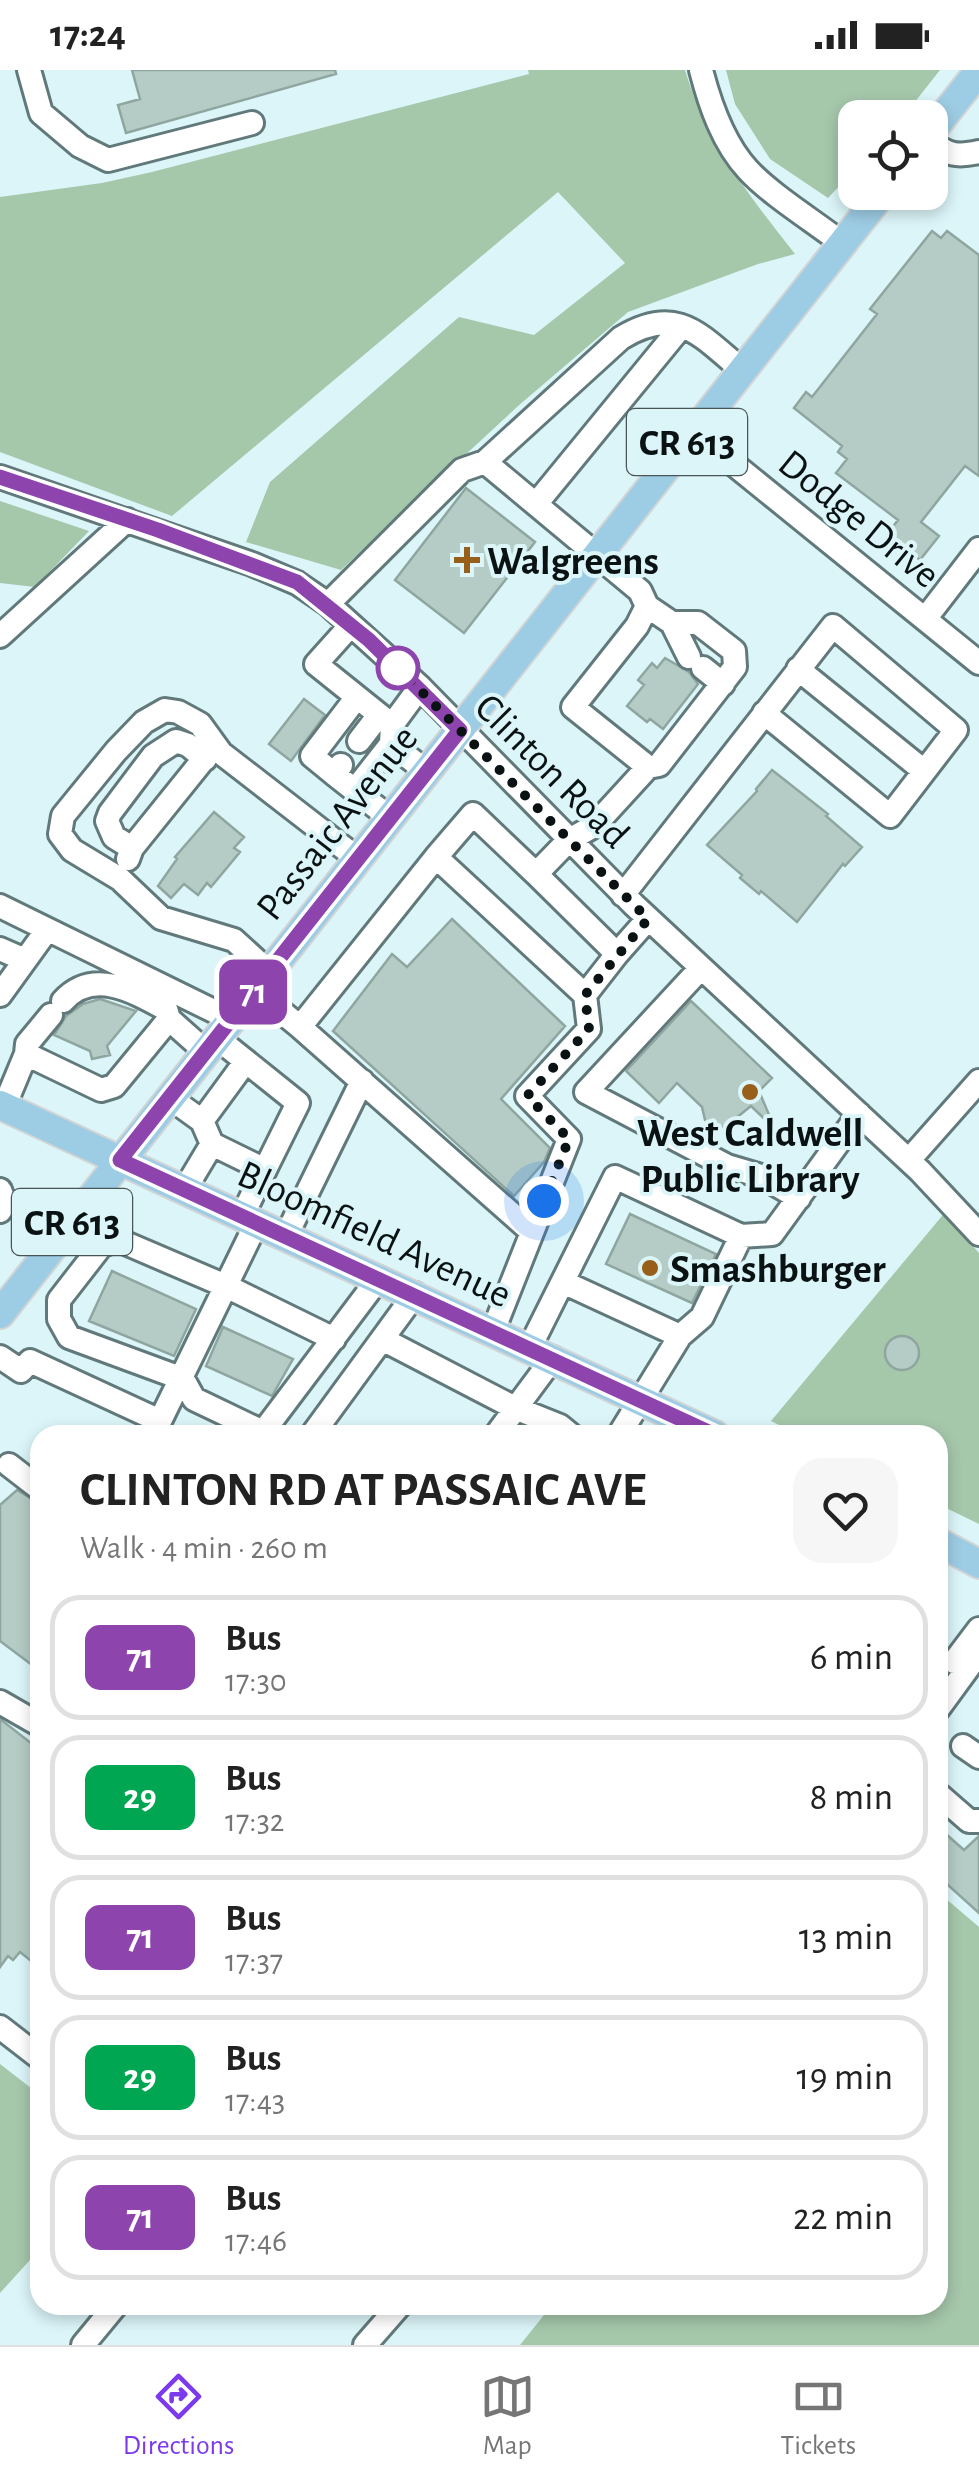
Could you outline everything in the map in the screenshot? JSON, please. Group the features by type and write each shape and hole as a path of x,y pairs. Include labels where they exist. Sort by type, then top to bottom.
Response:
{"main road":[{"path":"948,110 979,71"},
{"name":"Passaic Avenue","path":"2,1306 870,210"},
{"name":"Bloomfield Avenue","path":"2,1106 642,1399 667,1425"},
{"path":"948,1547 979,1564"}],"street":[{"path":"30,70 41,112 80,146 108,160 252,122"},
{"path":"701,70 710,104 726,138 749,171 843,244"},
{"path":"948,154 979,152"},
{"path":"328,604 462,470 485,462 621,338 644,324 669,321 700,335 743,371"},
{"path":"536,504 681,326"},
{"name":"Dodge Drive","path":"694,432 979,664"},
{"path":"485,462 640,591 647,606 672,624 696,662 723,684"},
{"name":"Clinton Road","path":"0,477 297,582 328,604 420,687 648,919 909,1160 979,1234"},
{"path":"0,636 127,520"},
{"path":"924,618 979,549"},
{"path":"647,606 638,626 573,706 648,767"},
{"path":"536,874 570,840 594,826 648,767 659,765 736,667 734,652 698,623 672,624"},
{"path":"351,624 316,664 357,697 426,771"},
{"path":"623,895 764,713 833,626 956,730 890,816 764,713"},
{"path":"798,670 924,771"},
{"path":"356,790 387,728 420,687"},
{"path":"357,697 312,756 339,768 356,790 390,818"},
{"path":"120,879 132,848 209,753 207,732 189,717 165,710 154,715 116,751 64,816 60,834 64,842 120,879 160,918 234,940 300,1027 532,1232"},
{"path":"359,741 387,728"},
{"path":"132,848 114,838 107,821 110,813 153,756 176,741 209,753 358,859"},
{"path":"300,1027 473,814 617,954"},
{"path":"436,857 585,995 589,1029 527,1096 569,1139 493,1331"},
{"path":"0,906 47,930 218,1037 298,1102 265,1170 228,1287 160,1422 30,1361 21,1372 0,1356"},
{"path":"585,995 648,919"},
{"path":"0,996 47,930"},
{"path":"0,948 25,960"},
{"path":"701,968 586,1092 727,1166 761,1176 798,1198"},
{"path":"2,1106 27,1044 76,988 110,985 166,1008 169,1018"},
{"path":"169,1018 218,1037"},
{"path":"26,1054 101,1090 114,1086 169,1018"},
{"path":"202,1122 246,1061"},
{"path":"286,1236 362,1081"},
{"path":"909,1160 979,1081"},
{"path":"170,1098 202,1122 212,1144 265,1170"},
{"path":"503,1425 541,1353 563,1282 616,1176 741,1236 772,1234 859,1114"},
{"path":"184,1190 212,1144"},
{"path":"0,1190 5,1204 0,1211"},
{"path":"625,1425 680,1336 702,1317 741,1236"},
{"path":"248,1425 194,1400 183,1379 70,1337 59,1320 60,1300 101,1246 116,1239 228,1287 334,1340"},
{"path":"268,1425 379,1278"},
{"path":"563,1282 680,1336"},
{"path":"320,1425 415,1294"},
{"path":"384,1340 515,1408 558,1425"},
{"path":"9,1464 30,1480"},
{"path":"948,1671 979,1629"},
{"path":"948,1695 979,1653"},
{"path":"0,1702 30,1719"},
{"path":"948,1802 970,1821 979,1820"},
{"path":"0,2027 30,2050"},
{"path":"83,2345 108,2315"},
{"path":"365,2345 391,2315"}],"green space":[{"path":"528,70 685,70 717,144 795,254 628,312 518,406 341,570 246,542 270,482 459,317 534,335 625,263 558,192 172,516 0,452 0,197 152,172 529,74"},
{"path":"726,70 940,70 916,100 838,100 838,187 828,198 770,159 735,104"},
{"path":"0,501 89,531 35,587 0,583"},
{"path":"947,1210 949,1219 979,1253 979,1524 948,1509 948,1425 779,1425 771,1421"},
{"path":"948,1901 979,1927 979,2345 520,2345 544,2315 948,2315"},
{"path":"0,2064 30,2087 30,2260 0,2293"}],"building":[{"path":"132,70 335,70 336,74 126,133 118,105 140,99"},
{"path":"932,231 941,238 947,231 979,255 979,476 965,466 921,522 939,536 920,560 887,534 898,520 836,473 847,459 838,452 842,446 794,408 806,392 812,397 877,314 870,309"},
{"path":"466,488 535,542 464,633 395,580"},
{"path":"665,658 689,672 698,684 663,729 627,706 644,685 638,680 652,663 657,668"},
{"path":"304,699 325,715 291,761 269,744"},
{"path":"772,770 862,847 843,864 797,922 740,878 742,875 707,845"},
{"path":"214,812 244,837 234,848 240,852 211,887 207,883 198,895 184,884 171,898 158,886 175,857"},
{"path":"452,919 565,1026 501,1099 550,1148 544,1162 514,1196 333,1031 392,954 407,967"},
{"path":"100,999 136,1011 107,1046 110,1055 92,1059 90,1051 54,1035 66,1016 83,1004"},
{"path":"691,1001 772,1078 759,1091 775,1129 751,1106 725,1127 714,1126 705,1120 702,1107 677,1083 659,1103 626,1071"},
{"path":"630,1214 716,1254 692,1303 606,1264"},
{"path":"112,1271 196,1309 174,1356 89,1321"},
{"path":"223,1327 293,1359 272,1396 206,1366"},
{"path":"902,1336 914,1341 919,1353 914,1365 902,1370 890,1365 885,1353 890,1341"},
{"path":"17,1490 30,1498 30,1664 0,1641 0,1505"},
{"path":"0,1719 30,1742 30,1960 20,1952 13,1960 8,1956 0,1967"},
{"path":"948,1836 964,1850 979,1836 979,1913 948,1885"}],"bus line":[{"name":"71","path":"0,477 297,582 369,640 460,730 120,1160 695,1425"}],"place":[{"name":"Walgreens","path":"467,560"},
{"name":"West Caldwell Public Library","path":"750,1092"},
{"name":"Smashburger","path":"650,1268"}],"route":[{"path":"398,668 648,919 585,995 589,1029 527,1096 569,1139 544,1201"}]}
